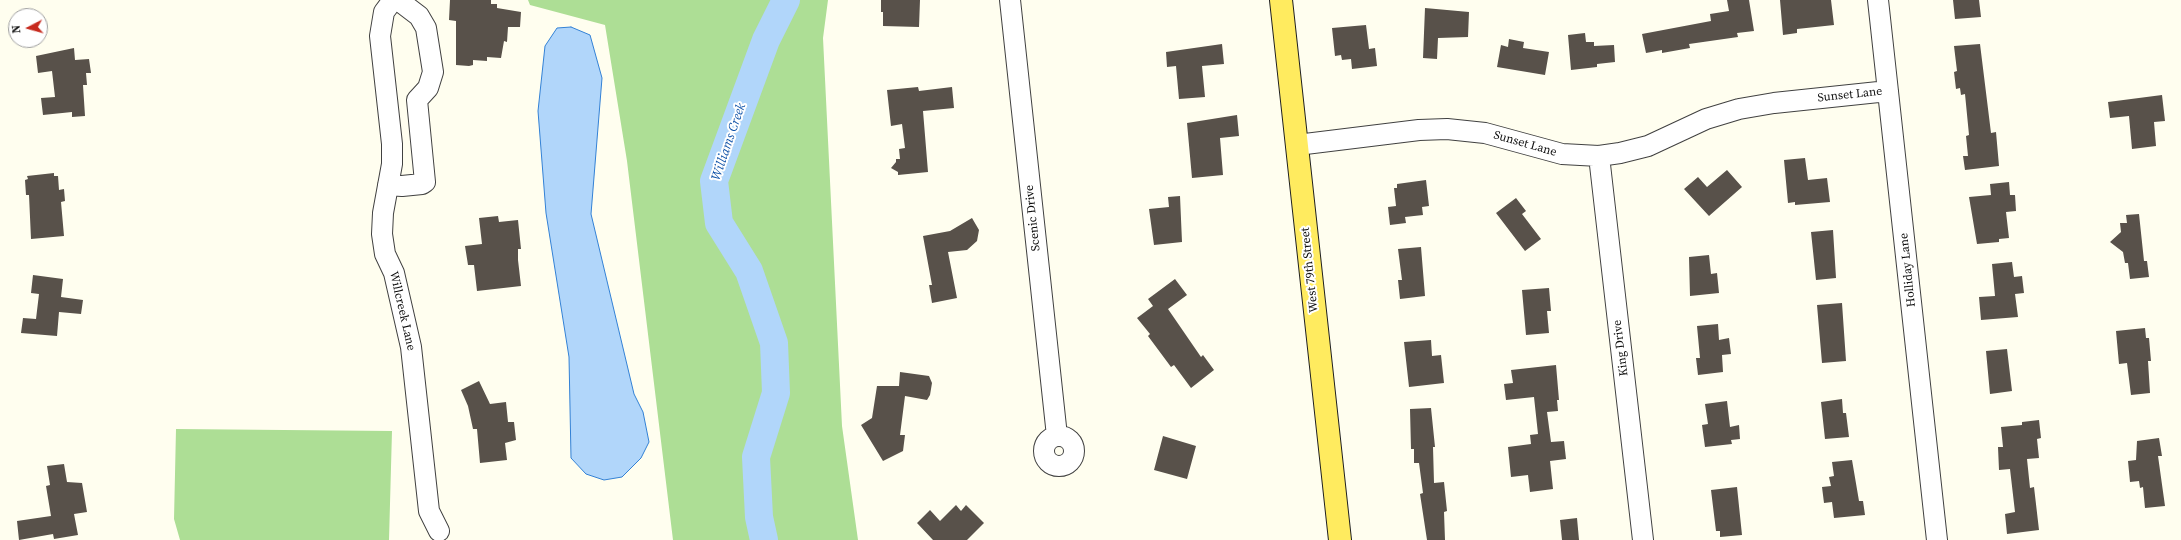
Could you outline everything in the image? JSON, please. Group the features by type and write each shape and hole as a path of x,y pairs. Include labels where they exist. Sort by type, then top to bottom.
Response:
{"main road":[{"name":"West 79th Street","path":"1281,0 1340,540"}],"street":[{"name":"Willcreek Lane","path":"393,0 384,12 380,36 392,144 388,186 382,220 385,254 394,273 411,348 429,511 439,531"},
{"path":"388,102 417,100 428,88 433,72 430,42 426,28 419,16 398,0"},
{"name":"Scenic Drive","path":"1010,0 1058,436"},
{"name":"Holliday Lane","path":"1878,0 1937,540"},
{"name":"Sunset Lane","path":"1297,145 1419,130 1451,129 1499,136 1533,148 1562,154 1599,156 1620,153 1648,146 1706,119 1739,109 1774,103 1888,91"},
{"path":"388,186 422,184 425,182 417,100"},
{"name":"King Drive","path":"1599,156 1643,540"}],"green space":[{"path":"528,0 828,0 823,38 842,426 858,540 673,540 627,161 605,25 530,5"},
{"path":"176,429 392,431 389,540 180,540 174,519"}],"water":[{"path":"571,27 590,35 602,78 591,214 634,394 643,412 649,442 641,458 622,477 604,480 586,474 571,458 569,357 546,213 538,111 545,46 557,28"}],"building":[{"path":"450,0 491,0 491,4 497,4 497,8 521,12 520,27 508,27 507,42 504,41 501,58 487,57 487,61 473,60 473,65 456,65 456,21 449,20"},
{"path":"881,0 920,0 919,27 883,26"},
{"path":"1727,0 1749,0 1754,31 1737,33 1738,37 1689,44 1690,48 1662,53 1662,50 1646,53 1642,34 1711,21 1710,14 1729,11"},
{"path":"1780,0 1831,0 1834,25 1797,29 1797,33 1783,35"},
{"path":"1953,0 1979,0 1981,17 1955,19"},
{"path":"1425,8 1469,12 1468,37 1438,38 1437,59 1423,58"},
{"path":"1366,25 1369,49 1375,48 1377,66 1352,69 1351,59 1342,60 1341,55 1335,56 1332,28"},
{"path":"1585,33 1586,42 1594,42 1594,46 1614,45 1615,62 1597,64 1597,67 1571,70 1568,35"},
{"path":"1509,39 1524,42 1523,48 1549,52 1545,75 1497,67 1501,45 1508,47"},
{"path":"1222,44 1224,64 1202,66 1205,97 1179,99 1176,66 1167,67 1166,52"},
{"path":"1980,44 1991,133 1996,132 1999,166 1965,170 1963,156 1968,156 1966,136 1969,135 1965,94 1961,95 1960,88 1956,89 1954,72 1957,71 1954,46"},
{"path":"74,48 75,60 89,59 91,73 86,73 87,85 83,85 85,116 72,117 72,112 43,115 41,98 55,97 52,71 38,73 36,56"},
{"path":"918,87 919,91 952,87 954,108 923,111 928,172 898,175 898,172 891,168 896,162 896,159 900,159 899,149 905,148 902,124 891,126 887,90"},
{"path":"2162,95 2165,121 2154,122 2156,146 2132,149 2129,116 2110,118 2108,102"},
{"path":"1237,115 1239,136 1220,138 1223,175 1192,178 1187,123"},
{"path":"1805,158 1808,180 1827,178 1830,202 1795,205 1795,202 1788,203 1784,160"},
{"path":"1727,170 1742,187 1709,216 1684,189 1698,177 1707,187"},
{"path":"54,173 54,176 58,176 59,190 64,189 65,201 61,202 64,236 31,239 29,195 26,195 25,180 28,179 27,176"},
{"path":"1426,180 1429,206 1422,207 1423,215 1405,217 1406,223 1390,225 1388,207 1396,206 1394,188 1397,188 1397,184"},
{"path":"2009,182 2010,195 2015,195 2016,211 2006,212 2009,238 1999,239 1999,242 1977,244 1969,197 1991,195 1990,184"},
{"path":"1180,196 1182,242 1154,245 1149,209 1169,207 1168,197"},
{"path":"1516,198 1526,211 1522,214 1541,239 1525,251 1496,213"},
{"path":"2139,214 2144,261 2147,261 2149,277 2130,279 2128,263 2125,263 2123,252 2110,242 2121,232 2120,223 2127,223 2126,215"},
{"path":"498,216 499,222 518,220 521,249 518,249 518,260 521,286 477,291 474,265 468,265 465,246 482,244 479,218"},
{"path":"972,218 979,230 977,241 967,250 948,252 957,298 932,303 929,285 932,285 923,236 950,231"},
{"path":"1833,230 1836,278 1816,280 1811,232"},
{"path":"1421,247 1425,296 1400,299 1398,280 1402,280 1398,249"},
{"path":"1709,255 1711,274 1717,273 1719,293 1690,296 1689,257"},
{"path":"2012,262 2014,277 2022,276 2024,293 2015,294 2018,317 1981,320 1979,297 1995,296 1992,264"},
{"path":"33,275 63,279 61,297 83,300 81,314 59,312 57,336 21,333 23,318 36,319 39,294 31,293"},
{"path":"1175,279 1187,295 1168,309 1201,357 1203,355 1214,370 1191,388 1174,365 1171,367 1148,336 1150,334 1137,318 1153,306 1148,299"},
{"path":"1549,288 1551,311 1547,311 1549,333 1526,335 1522,290"},
{"path":"1842,303 1846,361 1822,363 1817,305"},
{"path":"1718,324 1719,340 1729,338 1731,354 1722,355 1723,372 1698,375 1696,358 1700,358 1697,326"},
{"path":"2145,328 2146,338 2149,338 2151,361 2148,361 2150,393 2131,395 2127,363 2119,364 2116,331"},
{"path":"1431,340 1432,356 1441,355 1444,383 1409,387 1404,342"},
{"path":"2007,349 2012,391 1990,394 1986,351"},
{"path":"1556,365 1559,400 1557,400 1558,411 1547,412 1551,442 1564,441 1566,459 1550,461 1553,489 1530,492 1528,475 1511,477 1508,447 1531,444 1530,435 1538,434 1534,397 1506,400 1504,384 1513,383 1511,370"},
{"path":"900,372 929,376 932,383 930,395 927,400 905,396 900,435 905,435 903,451 883,461 861,425 872,418 877,386 899,386"},
{"path":"479,381 490,404 506,402 508,422 514,422 516,440 505,443 507,460 480,463 477,429 473,429 468,406 461,390"},
{"path":"1842,399 1843,413 1846,413 1849,437 1825,439 1821,402"},
{"path":"1727,401 1730,427 1739,425 1740,439 1731,440 1732,444 1705,447 1702,425 1708,424 1705,404"},
{"path":"1431,408 1435,447 1433,447 1434,483 1444,482 1447,511 1444,512 1445,540 1427,540 1420,494 1423,493 1419,463 1414,463 1414,449 1411,449 1410,409"},
{"path":"2039,420 2041,438 2037,439 2039,458 2027,459 2030,488 2034,487 2039,530 2007,534 2005,514 2015,512 2010,469 1999,470 1998,447 2003,447 2001,427 2022,425 2022,422"},
{"path":"1163,436 1196,446 1187,479 1154,470"},
{"path":"2159,438 2162,456 2158,456 2165,506 2145,508 2143,487 2140,488 2139,481 2130,482 2128,461 2136,460 2137,441"},
{"path":"1852,460 1859,501 1863,501 1865,515 1834,518 1832,502 1824,503 1822,487 1831,486 1829,477 1834,476 1832,462"},
{"path":"64,464 67,482 82,483 87,512 74,514 78,535 54,539 53,534 19,540 17,521 51,516 46,486 50,485 47,466"},
{"path":"1737,487 1742,535 1720,537 1720,531 1716,531 1711,490"},
{"path":"956,505 961,511 966,505 984,523 967,540 933,540 917,523 930,510 940,521"},
{"path":"1577,518 1579,540 1562,540 1560,520"}],"waterway":[{"name":"Williams Creek","path":"764,540 759,517 756,457 776,393 774,343 749,271 719,223 714,181 766,40 786,0"}]}
